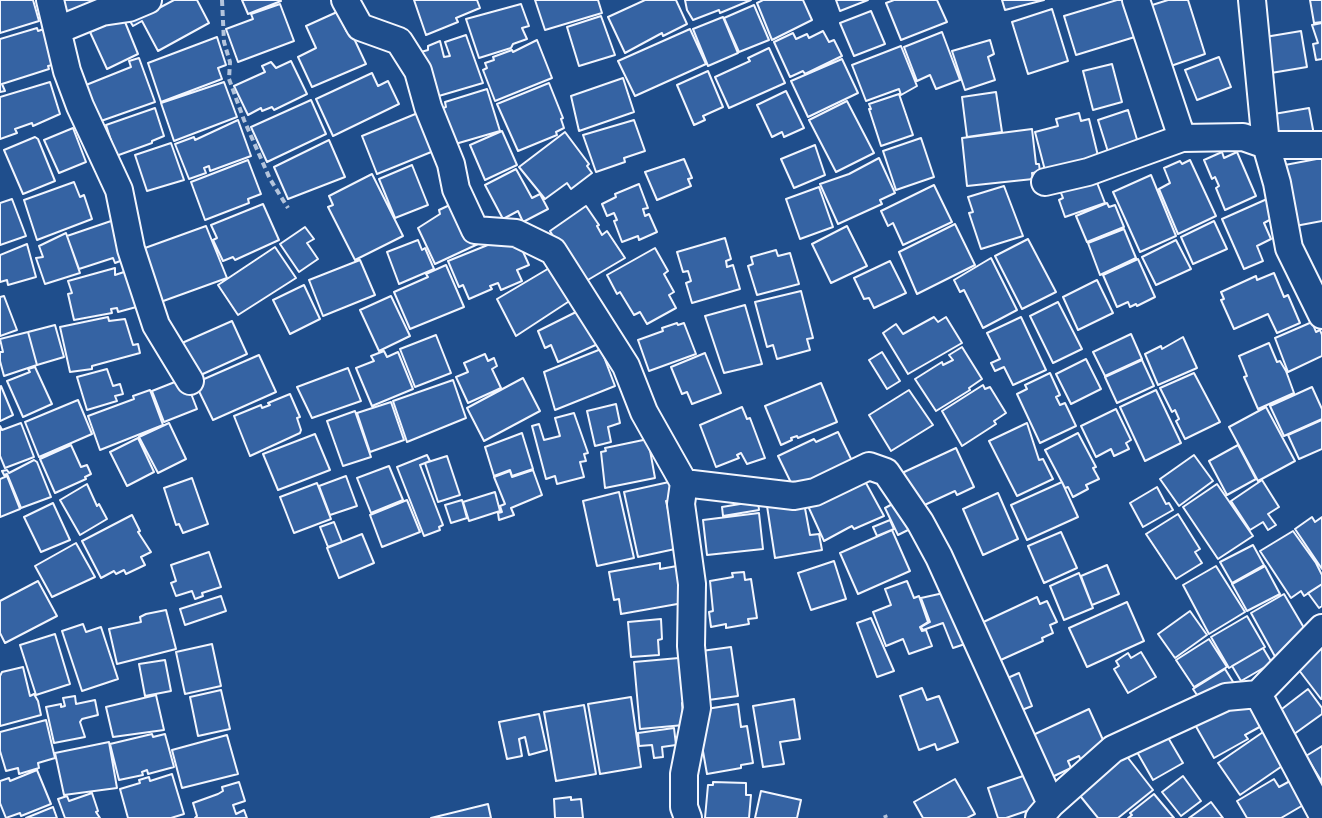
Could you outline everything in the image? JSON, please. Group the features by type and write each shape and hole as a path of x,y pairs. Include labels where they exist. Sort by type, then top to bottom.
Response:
{"street":[{"path":"50,0 67,71 119,190 131,249 156,325 190,381"},
{"path":"58,30 102,12 129,8 148,0"},
{"path":"345,0 360,27 399,41 418,71 428,107 451,164 456,189 475,230 516,233 553,251 626,366 644,412 684,483 681,504 692,584 691,646 697,708 684,774 684,807 688,818"},
{"path":"1136,0 1182,138"},
{"path":"1252,0 1266,145 1277,183 1289,248 1322,315"},
{"path":"1045,182 1088,172 1182,138 1243,137 1266,145 1322,145"},
{"path":"684,483 794,496 815,492 869,466 886,472 939,557 1045,811 1113,749 1226,697 1258,694 1322,628"},
{"path":"1258,694 1322,814"}],"path":[{"path":"222,0 224,42 230,62 229,79 270,179 288,208"}],"building":[{"path":"0,0 33,0 39,21 0,33"},
{"path":"56,0 114,0 60,15"},
{"path":"174,0 197,0 209,23 158,51 142,21 133,26 128,18 140,12 142,17"},
{"path":"242,0 280,0 281,1 248,14"},
{"path":"414,0 477,0 480,8 456,18 458,22 426,35"},
{"path":"535,0 598,0 602,13 545,30"},
{"path":"645,0 676,0 687,24 663,36 662,33 625,53 608,17"},
{"path":"685,0 751,0 693,20"},
{"path":"763,0 803,0 812,20 772,40 757,3"},
{"path":"836,0 868,0 840,11"},
{"path":"894,0 937,0 947,22 901,40 886,3"},
{"path":"1002,0 1044,0 1005,10"},
{"path":"1117,0 1127,0 1138,36 1076,55 1064,16"},
{"path":"1168,0 1188,0 1205,54 1168,67 1149,6"},
{"path":"1310,0 1322,0 1322,22 1314,23"},
{"path":"280,4 294,41 238,62 226,29 253,19 251,14"},
{"path":"521,4 529,26 522,28 527,39 513,44 511,48 479,58 466,19"},
{"path":"754,5 769,40 739,52 724,18"},
{"path":"1052,9 1068,61 1028,74 1012,22"},
{"path":"871,11 885,44 854,56 840,23"},
{"path":"337,12 347,32 350,30 366,64 312,87 298,57 316,48 306,26"},
{"path":"601,16 615,55 579,66 567,27"},
{"path":"123,17 138,54 107,69 90,32"},
{"path":"723,17 738,53 708,66 693,29"},
{"path":"1322,23 1322,59 1316,60 1313,44 1318,43 1312,25"},
{"path":"37,28 38,31 44,29 56,64 2,84 5,91 0,92 0,39"},
{"path":"690,29 706,64 635,96 618,61"},
{"path":"823,31 829,42 834,40 842,56 805,74 803,71 790,77 774,42 793,33 796,39 807,34 809,38"},
{"path":"1301,31 1307,67 1265,74 1259,38"},
{"path":"942,32 960,80 936,89 930,75 917,81 904,47"},
{"path":"466,35 483,83 432,98 414,54 428,50 428,46 440,41 444,57 450,56 445,42"},
{"path":"217,37 226,65 218,68 222,79 161,102 148,63"},
{"path":"537,40 552,78 495,101 483,70 487,68 485,63"},
{"path":"990,40 994,54 988,57 995,80 965,90 952,51"},
{"path":"901,46 917,86 901,95 899,89 866,101 852,65"},
{"path":"769,48 785,83 729,108 715,77 750,61 748,58"},
{"path":"1219,57 1231,87 1197,100 1185,70"},
{"path":"139,58 155,102 101,121 76,89 131,67 129,61"},
{"path":"842,59 858,93 808,117 791,81"},
{"path":"291,61 307,94 274,110 272,107 262,111 261,108 248,115 234,86 265,72 262,66 271,62 276,68"},
{"path":"1112,64 1122,102 1093,110 1083,71"},
{"path":"708,71 723,107 703,116 705,120 694,125 677,85"},
{"path":"372,73 378,86 388,81 399,104 333,136 316,99"},
{"path":"623,78 634,112 579,131 571,96"},
{"path":"50,82 60,114 33,126 32,123 15,129 17,133 0,139 0,97"},
{"path":"224,82 237,117 174,141 161,103"},
{"path":"549,83 564,128 556,132 557,135 518,151 497,104"},
{"path":"487,89 500,131 445,147 433,111 446,107 445,102"},
{"path":"786,91 804,128 784,137 782,132 772,137 757,105"},
{"path":"996,92 1002,132 967,137 962,97"},
{"path":"899,94 913,135 881,146 869,104"},
{"path":"311,100 326,134 267,162 251,127"},
{"path":"847,101 874,153 836,172 809,120"},
{"path":"155,108 164,136 116,156 106,125"},
{"path":"1309,108 1314,135 1280,142 1274,114"},
{"path":"425,110 441,148 377,174 362,136"},
{"path":"1128,110 1139,146 1109,155 1098,120"},
{"path":"1079,113 1081,121 1089,119 1100,164 1047,178 1035,132 1058,126 1056,119"},
{"path":"238,120 251,156 210,171 209,166 204,168 206,173 189,179 175,144 194,137 195,140"},
{"path":"634,120 645,151 596,172 583,135"},
{"path":"73,128 86,162 59,173 44,140"},
{"path":"1032,129 1036,164 1039,164 1040,172 1032,173 1033,179 967,186 962,138"},
{"path":"502,131 517,165 485,180 470,145"},
{"path":"565,132 589,164 587,166 592,173 571,189 567,183 545,199 519,167"},
{"path":"35,137 55,181 23,194 4,150"},
{"path":"921,138 934,177 896,190 883,151"},
{"path":"329,140 345,177 288,199 274,167"},
{"path":"171,143 184,180 147,191 135,155"},
{"path":"815,145 825,175 794,188 781,159"},
{"path":"1222,152 1224,158 1237,152 1256,196 1225,210 1216,188 1219,186 1215,177 1212,179 1204,160"},
{"path":"879,158 895,193 880,200 882,204 838,224 820,184 849,174"},
{"path":"1322,158 1322,221 1290,227 1285,165"},
{"path":"684,159 692,178 688,179 691,186 657,200 645,172"},
{"path":"248,160 261,194 248,199 249,203 205,220 191,182"},
{"path":"1190,160 1216,216 1178,234 1159,189 1170,183 1164,168"},
{"path":"412,165 428,205 395,218 379,179"},
{"path":"516,169 532,198 540,194 548,209 523,222 518,211 503,219 485,185"},
{"path":"372,174 403,236 355,260 328,207 333,205 329,196"},
{"path":"1094,175 1105,203 1065,217 1059,200 1063,198 1057,183"},
{"path":"1151,175 1176,236 1140,252 1113,192"},
{"path":"74,182 80,197 84,195 92,219 37,240 24,200"},
{"path":"639,184 648,208 643,209 645,216 649,214 657,232 639,240 638,236 622,242 614,213 607,216 602,204 616,197 615,194"},
{"path":"934,185 952,222 903,245 893,223 888,226 881,211"},
{"path":"1004,186 1023,236 981,249 969,213 973,212 968,197"},
{"path":"819,187 833,227 800,239 786,199"},
{"path":"12,199 26,236 0,245 0,203"},
{"path":"1267,199 1275,217 1264,223 1271,239 1257,246 1263,261 1244,269 1222,219"},
{"path":"454,203 461,207 478,244 435,264 418,228 440,214 439,210"},
{"path":"1107,203 1109,207 1115,205 1124,227 1087,242 1076,216"},
{"path":"263,204 279,240 235,260 233,257 223,261 213,240 217,238 211,225"},
{"path":"586,206 602,235 607,231 625,258 581,284 550,231"},
{"path":"114,220 128,258 115,263 113,258 79,269 67,236"},
{"path":"1214,221 1227,249 1193,264 1181,237"},
{"path":"955,224 975,265 917,294 899,252"},
{"path":"206,226 227,278 155,304 142,261 145,248"},
{"path":"847,226 867,266 831,283 812,244"},
{"path":"305,227 314,239 307,243 318,259 299,272 280,244"},
{"path":"1124,229 1136,258 1100,275 1088,243"},
{"path":"66,233 80,273 45,284 36,258 43,257 39,246"},
{"path":"515,234 529,265 517,270 522,281 501,290 498,283 469,299 463,285 459,287 448,261"},
{"path":"725,238 731,259 726,261 727,267 733,265 740,289 692,303 686,283 691,281 688,271 683,272 677,252"},
{"path":"1028,239 1056,292 1022,309 995,256"},
{"path":"418,240 434,269 399,284 387,252"},
{"path":"1176,240 1191,269 1156,285 1142,257"},
{"path":"27,244 36,277 8,285 7,280 0,282 0,255"},
{"path":"275,247 296,278 238,315 218,285"},
{"path":"655,248 668,271 664,274 674,292 669,295 676,308 647,324 640,312 634,315 607,275"},
{"path":"776,250 778,256 790,253 799,284 757,295 748,266 753,264 751,257"},
{"path":"991,258 1017,310 983,328 964,290 960,292 954,280"},
{"path":"1138,259 1155,297 1137,306 1130,307 1128,302 1117,307 1103,275"},
{"path":"360,260 375,295 323,316 309,280"},
{"path":"890,261 906,293 874,308 869,298 864,299 854,278"},
{"path":"446,265 464,307 410,329 394,292"},
{"path":"551,267 571,300 516,336 497,299"},
{"path":"115,268 115,275 130,270 140,306 118,312 117,308 111,309 112,313 74,320 68,281"},
{"path":"1274,273 1300,323 1277,333 1268,314 1234,329 1221,300 1224,299 1221,292 1256,276 1257,280"},
{"path":"1097,280 1113,313 1078,330 1063,297"},
{"path":"304,285 320,319 290,334 273,300"},
{"path":"801,291 813,338 807,339 810,350 777,359 773,345 767,347 755,302"},
{"path":"4,296 17,330 0,336 0,297"},
{"path":"391,296 410,336 379,351 360,310"},
{"path":"1058,302 1082,349 1053,363 1030,316"},
{"path":"745,305 762,364 724,373 705,316"},
{"path":"584,308 600,343 558,362 551,345 545,348 538,331"},
{"path":"108,317 109,321 125,319 133,345 138,344 140,353 92,366 92,369 70,372 60,327"},
{"path":"934,317 938,322 946,317 962,343 908,374 883,333 896,324 903,334"},
{"path":"1021,317 1046,370 1013,385 1004,367 995,371 991,363 1000,359 987,333"},
{"path":"232,321 247,354 194,378 182,343"},
{"path":"1312,322 1316,332 1320,330 1322,335 1322,356 1288,372 1275,338"},
{"path":"677,323 684,323 696,354 649,371 638,340"},
{"path":"55,325 64,357 37,365 28,332"},
{"path":"28,332 37,365 4,376 0,339"},
{"path":"1131,334 1142,359 1105,376 1093,352"},
{"path":"436,335 451,373 415,387 400,349"},
{"path":"1183,337 1197,368 1158,385 1145,354"},
{"path":"1269,343 1277,362 1280,361 1286,371 1294,393 1258,409 1239,356"},
{"path":"962,347 982,379 936,411 915,379 942,362 943,365 953,360 949,355"},
{"path":"601,349 615,386 555,410 544,372"},
{"path":"384,351 387,357 398,352 413,389 372,406 356,368 374,361 371,356"},
{"path":"882,352 900,381 887,389 869,360"},
{"path":"705,353 721,393 692,404 687,392 682,394 671,367"},
{"path":"485,354 488,361 494,358 497,366 492,369 501,388 468,403 456,377 468,372 464,363"},
{"path":"259,355 276,392 213,420 195,383"},
{"path":"1086,359 1101,389 1071,404 1056,374"},
{"path":"1142,360 1154,386 1117,403 1105,377"},
{"path":"35,367 52,404 23,417 7,381"},
{"path":"348,368 361,401 312,418 297,387"},
{"path":"107,369 113,386 120,384 123,394 115,396 117,401 87,410 77,377"},
{"path":"1050,373 1060,395 1056,397 1060,405 1065,403 1076,426 1040,443 1017,394 1027,389 1025,385"},
{"path":"1194,373 1220,422 1185,439 1176,421 1179,419 1175,410 1172,412 1160,388"},
{"path":"185,378 197,409 164,422 152,391"},
{"path":"523,378 540,411 484,441 467,408"},
{"path":"453,380 466,418 407,442 393,401"},
{"path":"821,383 837,422 791,438 781,445 765,406"},
{"path":"983,385 985,389 990,387 1006,413 994,421 996,424 962,446 942,411"},
{"path":"0,387 13,415 0,421"},
{"path":"1312,387 1322,409 1322,419 1284,436 1270,406"},
{"path":"150,390 163,425 100,450 88,416"},
{"path":"909,390 933,425 891,451 869,415"},
{"path":"1156,390 1181,443 1145,461 1120,407"},
{"path":"290,394 300,417 297,418 300,433 250,456 234,416 261,405 262,408 270,405 268,403"},
{"path":"78,400 92,434 39,457 25,422"},
{"path":"391,402 404,440 370,452 357,413"},
{"path":"616,404 620,423 608,427 611,442 595,446 587,411"},
{"path":"742,407 747,419 750,418 765,458 747,464 741,453 737,455 739,458 716,467 700,425"},
{"path":"1266,407 1295,461 1258,481 1229,427"},
{"path":"1116,409 1131,440 1126,443 1129,449 1114,456 1111,449 1096,457 1081,426"},
{"path":"355,411 371,457 343,466 327,421"},
{"path":"574,413 588,453 584,454 586,461 580,462 584,477 557,484 555,476 546,479 532,426 539,424 544,440 560,436 555,418"},
{"path":"1322,420 1322,449 1299,459 1288,435"},
{"path":"21,423 34,457 5,468 0,456 0,426 2,430"},
{"path":"169,423 186,459 158,473 139,437"},
{"path":"1027,423 1039,460 1043,459 1053,479 1017,496 989,441"},
{"path":"838,432 853,463 796,493 778,456 814,439 816,442"},
{"path":"522,433 533,469 512,476 510,470 494,476 485,447"},
{"path":"1078,433 1099,479 1086,485 1088,489 1073,497 1045,450"},
{"path":"315,434 330,470 278,490 263,454"},
{"path":"138,438 154,472 127,486 110,452"},
{"path":"648,439 655,478 605,488 601,452 606,451 605,448"},
{"path":"71,445 81,467 87,465 91,474 55,493 40,459"},
{"path":"1238,445 1256,479 1227,495 1209,461"},
{"path":"956,448 974,487 957,495 955,491 918,508 902,473"},
{"path":"427,455 430,461 420,465 443,525 439,527 440,530 424,536 397,467"},
{"path":"1194,455 1213,481 1179,506 1160,479"},
{"path":"447,456 460,495 438,502 425,463"},
{"path":"34,460 51,497 21,508 7,474 4,475 2,471 9,473"},
{"path":"389,466 403,500 371,513 357,478"},
{"path":"533,470 542,495 511,508 514,515 499,520 498,513 502,512 500,506 505,504 494,477 510,471 512,477"},
{"path":"7,476 20,509 0,517 0,479"},
{"path":"346,476 357,506 330,515 319,486"},
{"path":"192,478 208,524 183,533 179,524 176,525 164,488"},
{"path":"1262,480 1279,507 1268,514 1276,525 1268,530 1263,522 1250,530 1231,501"},
{"path":"669,482 673,500 666,501 669,514 673,513 677,533 672,534 675,549 638,557 624,492"},
{"path":"861,482 866,483 884,516 854,529 852,526 824,541 808,506"},
{"path":"1062,482 1078,517 1027,540 1011,505"},
{"path":"317,483 331,519 294,533 280,497"},
{"path":"87,484 107,519 80,535 60,500"},
{"path":"1217,484 1253,536 1218,559 1183,507"},
{"path":"1157,487 1173,510 1143,527 1130,503"},
{"path":"495,492 500,511 469,521 463,502"},
{"path":"619,492 634,558 597,566 583,501"},
{"path":"998,493 1018,539 983,555 963,509"},
{"path":"407,500 420,532 382,547 370,515"},
{"path":"462,500 467,518 451,523 445,505"},
{"path":"900,500 914,527 898,535 885,508"},
{"path":"758,501 759,510 723,516 722,507"},
{"path":"53,503 70,540 41,552 24,517"},
{"path":"804,503 810,535 819,534 822,550 775,558 767,506"},
{"path":"759,513 763,549 707,555 703,520"},
{"path":"1178,514 1200,549 1195,552 1202,563 1176,579 1146,534"},
{"path":"132,515 138,532 151,552 141,557 145,565 126,574 124,570 116,574 114,571 101,578 82,541"},
{"path":"1312,517 1315,522 1322,517 1322,569 1295,529"},
{"path":"890,520 894,529 877,536 873,527"},
{"path":"334,522 342,542 328,547 320,527"},
{"path":"892,530 910,571 858,594 840,553"},
{"path":"1293,531 1316,563 1322,575 1322,584 1304,596 1301,591 1291,598 1260,551"},
{"path":"1061,532 1077,568 1044,583 1028,546"},
{"path":"362,534 374,563 339,578 327,548"},
{"path":"76,543 95,577 52,597 35,566"},
{"path":"1253,545 1264,565 1232,583 1220,562"},
{"path":"209,552 221,587 202,593 203,596 195,599 192,591 176,596 171,583 176,581 171,565"},
{"path":"834,561 846,599 811,610 798,573"},
{"path":"660,563 660,569 677,566 683,603 621,614 619,599 614,600 609,572"},
{"path":"1107,565 1119,594 1092,605 1081,576"},
{"path":"1216,566 1245,612 1209,634 1183,585"},
{"path":"1265,566 1280,594 1247,611 1232,584"},
{"path":"744,572 745,580 751,579 757,618 748,619 749,624 711,627 710,581"},
{"path":"1079,573 1093,608 1064,620 1050,586"},
{"path":"38,581 57,616 5,643 0,633 0,601"},
{"path":"907,581 914,598 919,596 928,622 920,627 922,631 926,630 932,646 909,654 903,639 886,646 873,612 891,605 885,589"},
{"path":"1322,584 1322,606 1319,608 1308,593"},
{"path":"948,592 968,643 953,648 943,623 923,630 921,627 930,622 921,598"},
{"path":"1284,594 1310,638 1278,662 1251,613"},
{"path":"221,596 226,611 185,625 180,609"},
{"path":"1037,597 1040,604 1047,601 1057,622 1050,625 1053,633 1042,638 1043,641 994,663 977,625"},
{"path":"1127,602 1144,641 1087,667 1069,628"},
{"path":"166,610 176,649 117,664 109,629 141,622 140,617 146,614"},
{"path":"1190,611 1207,635 1175,658 1158,634"},
{"path":"1247,616 1265,647 1229,668 1211,637"},
{"path":"871,618 894,671 877,677 857,623"},
{"path":"661,619 659,655 631,657 628,622"},
{"path":"83,624 86,632 101,627 118,679 82,691 62,631"},
{"path":"55,634 70,684 36,695 20,645"},
{"path":"1209,639 1227,667 1194,687 1176,660"},
{"path":"1322,640 1322,699 1321,699 1292,661"},
{"path":"212,644 221,686 185,694 176,652"},
{"path":"731,647 738,696 701,701 694,652"},
{"path":"1263,648 1272,663 1241,681 1232,666"},
{"path":"1141,652 1156,677 1128,693 1114,669 1119,666 1116,661 1128,653 1131,658"},
{"path":"690,657 695,702 682,703 684,725 640,729 634,662"},
{"path":"165,660 171,691 145,696 139,664"},
{"path":"23,667 30,696 34,694 41,715 0,726 0,676 2,672"},
{"path":"1225,669 1235,685 1203,704 1193,689"},
{"path":"1019,673 1032,706 1017,712 1003,680"},
{"path":"922,688 927,700 939,696 958,742 937,750 935,744 919,750 900,696"},
{"path":"1308,689 1322,708 1322,714 1290,737 1274,715"},
{"path":"221,690 230,729 198,736 190,697"},
{"path":"156,695 164,730 113,737 106,707"},
{"path":"75,696 76,704 95,700 98,715 80,722 85,737 54,743 46,707 65,706 63,698"},
{"path":"1249,696 1265,724 1245,735 1248,739 1214,758 1194,723"},
{"path":"631,697 641,767 600,774 588,704"},
{"path":"794,699 800,739 780,742 784,764 763,767 753,706"},
{"path":"738,704 741,727 747,726 753,763 707,774 698,723 700,710"},
{"path":"584,705 596,774 556,781 544,712"},
{"path":"1089,709 1108,751 1082,763 1079,756 1068,761 1071,768 1052,777 1033,735"},
{"path":"539,714 547,750 529,755 525,737 519,739 522,756 507,759 499,722"},
{"path":"46,720 55,758 38,763 39,768 19,774 18,768 6,771 0,751 0,732"},
{"path":"674,728 676,745 662,747 663,757 654,758 652,745 639,746 638,733"},
{"path":"1163,729 1183,763 1153,780 1133,745"},
{"path":"1266,730 1288,762 1240,795 1218,763"},
{"path":"152,734 153,737 165,734 174,767 148,774 147,770 142,772 143,775 119,780 110,744"},
{"path":"227,735 238,774 182,788 172,750"},
{"path":"109,742 117,788 64,795 55,753"},
{"path":"1322,746 1322,782 1306,756"},
{"path":"1125,754 1153,790 1118,818 1098,818 1077,792"},
{"path":"37,770 51,804 21,816 20,813 6,818 0,803 0,781 9,778 10,781"},
{"path":"172,774 184,814 171,818 128,818 120,789 149,777 150,781"},
{"path":"1026,775 1038,807 998,818 988,788"},
{"path":"1183,776 1201,801 1181,816 1162,792"},
{"path":"955,779 975,814 967,818 923,818 914,802"},
{"path":"1274,779 1279,787 1290,781 1305,804 1281,818 1247,818 1237,801"},
{"path":"239,782 245,801 233,805 236,814 244,810 247,818 195,818 193,803 218,794 223,791 222,787"},
{"path":"713,782 746,783 746,795 751,795 749,818 705,818 708,785 713,785"},
{"path":"761,791 801,800 797,818 755,818"},
{"path":"92,793 100,818 65,818 58,799 67,796 69,801"},
{"path":"1154,794 1174,818 1128,818 1132,815 1130,813"},
{"path":"571,797 571,800 581,799 583,818 555,818 554,799"},
{"path":"1211,802 1223,818 1189,818"},
{"path":"488,804 491,818 431,818"},
{"path":"53,807 57,818 26,818"}]}
